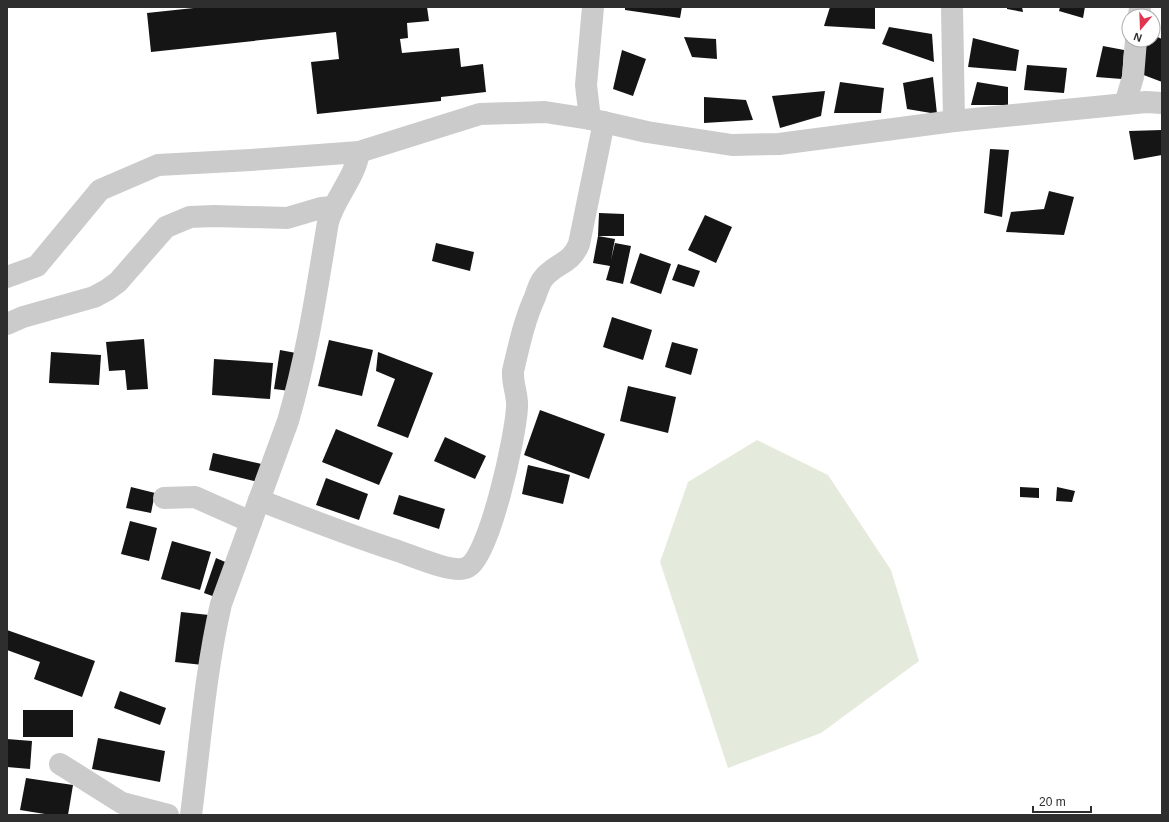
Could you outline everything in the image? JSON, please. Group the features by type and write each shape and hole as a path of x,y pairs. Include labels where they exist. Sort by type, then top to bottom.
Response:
{"street":[{"path":"259,500 364,540 442,566 458,569 468,567 476,558 491,523 506,469 517,406 512,379 525,322 541,282 550,270 571,258 576,252 579,244 597,121 586,85 593,7"},
{"path":"952,7 954,121"},
{"path":"1125,104 1133,77 1135,48"},
{"path":"7,277 37,266 100,190 158,165 259,160 359,152 480,114 545,112 647,132 732,145 778,144 954,121 1146,102 1162,103"},
{"path":"191,815 207,681 221,604 288,421 294,400 310,324 328,222 333,207 351,176 358,159 359,152"},
{"path":"7,324 23,317 94,297 107,290 118,282 166,228 190,218 214,216 287,218 321,208 333,207"},
{"path":"164,498 195,497 251,522"},
{"path":"60,764 122,803 168,815"}],"green space":[{"path":"757,440 828,475 891,570 919,661 821,733 728,768 660,562 688,482"}],"building":[{"path":"203,7 427,7 429,21 407,23 408,38 400,39 402,53 459,48 461,67 483,64 486,92 441,97 441,101 317,114 311,62 339,59 336,32 151,52 147,13"},
{"path":"625,7 682,7 680,18 625,10"},
{"path":"830,7 875,8 875,29 824,26"},
{"path":"1007,7 1022,7 1023,12 1007,9"},
{"path":"1060,7 1085,7 1083,18 1059,11"},
{"path":"889,27 932,34 934,62 882,44"},
{"path":"684,37 716,39 717,59 692,57"},
{"path":"973,38 1019,50 1016,71 968,67"},
{"path":"1162,39 1162,82 1141,74 1146,48 1161,48"},
{"path":"1103,46 1124,50 1122,79 1096,77"},
{"path":"622,50 646,59 633,96 613,89"},
{"path":"1027,65 1067,68 1064,93 1024,90"},
{"path":"933,77 937,114 907,109 903,83"},
{"path":"840,82 884,88 881,113 834,113"},
{"path":"977,82 1008,87 1008,105 971,105"},
{"path":"825,91 821,116 780,128 772,96"},
{"path":"704,97 746,100 753,120 704,123"},
{"path":"1162,130 1162,155 1134,160 1129,131"},
{"path":"990,149 1009,150 1002,217 984,213"},
{"path":"1049,191 1074,197 1064,235 1006,232 1011,212 1044,209"},
{"path":"599,213 624,214 624,236 598,236"},
{"path":"705,215 732,227 716,263 688,250"},
{"path":"598,236 615,239 611,260 615,243 631,246 623,284 606,280 610,266 593,263"},
{"path":"436,243 474,252 470,271 432,261"},
{"path":"640,253 671,264 661,294 630,283"},
{"path":"678,264 700,271 694,287 672,280"},
{"path":"612,317 652,330 643,360 603,347"},
{"path":"144,339 148,389 127,390 125,370 109,371 106,342"},
{"path":"329,340 373,350 362,396 318,386"},
{"path":"672,342 698,349 691,375 665,367"},
{"path":"280,350 296,353 290,391 274,389"},
{"path":"51,352 101,355 99,385 49,383"},
{"path":"378,352 433,373 408,438 377,426 395,379 376,371"},
{"path":"214,359 273,363 270,399 212,395"},
{"path":"628,386 676,397 668,433 620,421"},
{"path":"540,410 605,434 589,479 524,455"},
{"path":"336,429 393,453 379,485 322,462"},
{"path":"445,437 486,456 475,479 434,461"},
{"path":"213,453 266,465 262,483 209,470"},
{"path":"528,465 570,475 563,504 522,494"},
{"path":"326,478 368,494 359,520 316,505"},
{"path":"131,487 155,493 151,513 126,508"},
{"path":"1020,487 1039,488 1039,498 1020,497"},
{"path":"1057,487 1075,491 1072,502 1056,501"},
{"path":"399,495 445,509 439,529 393,514"},
{"path":"130,521 157,528 149,561 121,554"},
{"path":"172,541 211,552 200,590 161,579"},
{"path":"216,558 230,564 218,598 204,593"},
{"path":"181,612 209,615 203,665 175,662"},
{"path":"7,630 95,661 82,697 34,679 40,662 7,650"},
{"path":"120,691 166,708 160,725 114,708"},
{"path":"23,710 73,710 73,737 23,737"},
{"path":"98,738 165,751 160,782 92,769"},
{"path":"7,739 32,741 30,769 7,767"},
{"path":"26,778 73,785 68,815 51,815 20,810"}]}
